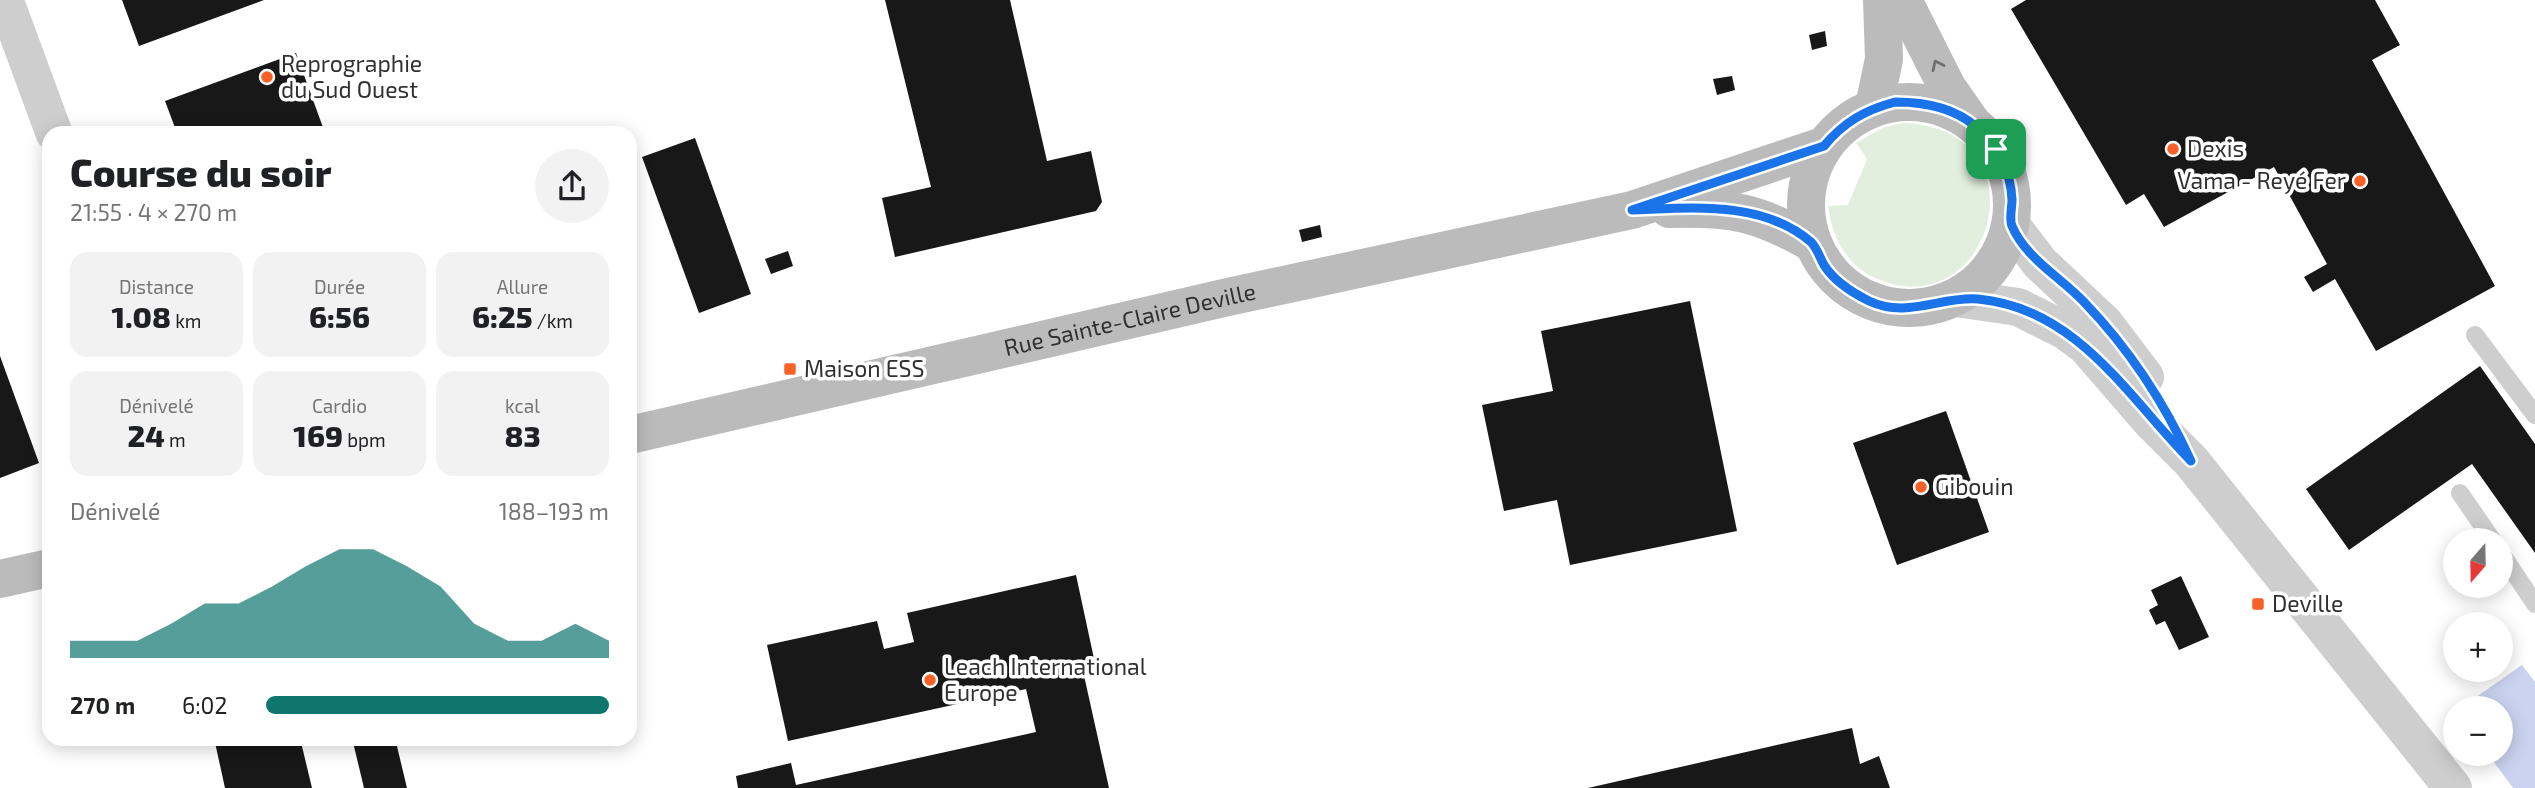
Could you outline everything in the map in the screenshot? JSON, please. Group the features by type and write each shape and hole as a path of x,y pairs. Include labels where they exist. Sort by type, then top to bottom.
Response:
{"main road":[{"path":"1874,107 1884,58 1882,0"},
{"path":"1903,0 1947,87 1972,124 1996,149 2007,172 2012,202 2011,225 2004,247 1992,268 1956,298 1923,308 1900,309 1872,302 1835,278 1812,243 1805,218 1811,168 1824,146 1846,123 1874,107 1895,102 1930,104 1950,110 1972,124"},
{"name":"Rue Sainte-Claire Deville","path":"637,433 1228,297 1632,210 1824,146"},
{"name":"Rue Sainte-Claire Deville","path":"1632,210 1714,208 1738,211 1762,217 1812,243"},
{"path":"0,579 42,570"}],"street":[{"path":"5,0 51,126"},
{"path":"2011,225 2040,263 2082,300 2134,361 2169,412 2191,461"},
{"path":"1956,298 2018,307 2064,330 2086,346 2151,421 2191,461 2453,788"}],"lane":[{"path":"2475,335 2535,415"},
{"path":"2460,493 2484,528"},
{"path":"2513,571 2535,604"}],"green space":[{"path":"1903,123 1948,133 1976,157 1989,188 1988,222 1974,253 1950,276 1916,286 1875,278 1856,265 1837,238 1828,206 1848,205 1867,159 1856,143 1884,127"}],"water":[{"path":"2522,665 2535,682 2535,788 2513,788 2497,766 2513,766 2513,696 2478,696 2498,682 2513,682 2513,671"}],"building":[{"path":"122,0 264,0 139,46"},
{"path":"885,0 1010,0 1047,161 1091,151 1102,202 1096,211 895,257 882,198 931,187"},
{"name":"Vama - Reyé Fer","path":"2026,0 2375,0 2400,45 2372,60 2495,286 2376,351 2335,279 2313,292 2304,277 2327,264 2274,167 2164,227 2144,194 2126,205 2011,9"},
{"path":"1825,31 1827,46 1812,50 1809,35"},
{"name":"Reprographie du Sud Ouest","path":"296,53 322,126 174,126 165,101"},
{"path":"1732,76 1735,90 1717,95 1713,79"},
{"path":"695,138 751,294 699,313 642,157"},
{"path":"1320,225 1322,237 1302,242 1299,230"},
{"path":"788,251 793,266 771,274 765,259"},
{"path":"1690,301 1737,531 1570,565 1557,500 1504,511 1482,405 1553,391 1541,331"},
{"path":"0,356 39,463 0,478"},
{"path":"2480,366 2535,444 2535,553 2472,464 2349,550 2306,489"},
{"name":"Gibouin","path":"1946,411 1989,532 1897,565 1853,443"},
{"name":"Leach International Europe","path":"1076,575 1096,668 1083,671 1109,788 738,788 736,776 791,763 796,785 1036,732 1026,689 788,741 767,645 877,621 884,649 914,642 907,613"},
{"path":"2181,576 2209,637 2179,650 2165,621 2156,625 2149,610 2158,605 2151,590"},
{"path":"1852,728 1860,764 1879,756 1890,788 1588,788"},
{"path":"216,746 302,746 312,788 225,788"},
{"path":"354,746 397,746 407,788 364,788"}],"place":[{"name":"Reprographie du Sud Ouest","path":"267,77"},
{"name":"Dexis","path":"2173,149"},
{"name":"Vama - Reyé Fer","path":"2360,181"},
{"name":"Maison ESS","path":"790,369"},
{"name":"Gibouin","path":"1921,487"},
{"name":"Deville","path":"2258,604"},
{"name":"Leach International Europe","path":"930,680"}],"route":[{"path":"1895,102 1930,104 1950,110 1972,124 1996,149 2010,185 2011,225 2040,263 2082,300 2134,361 2169,412 2191,461 2151,421 2108,368 2086,346 2045,318 2018,307 1986,300 1956,298 1923,308 1900,309 1886,306 1851,291 1826,268 1812,243 1762,217 1714,208 1632,210 1824,146 1837,130 1857,116 1874,107 1895,102"}]}
